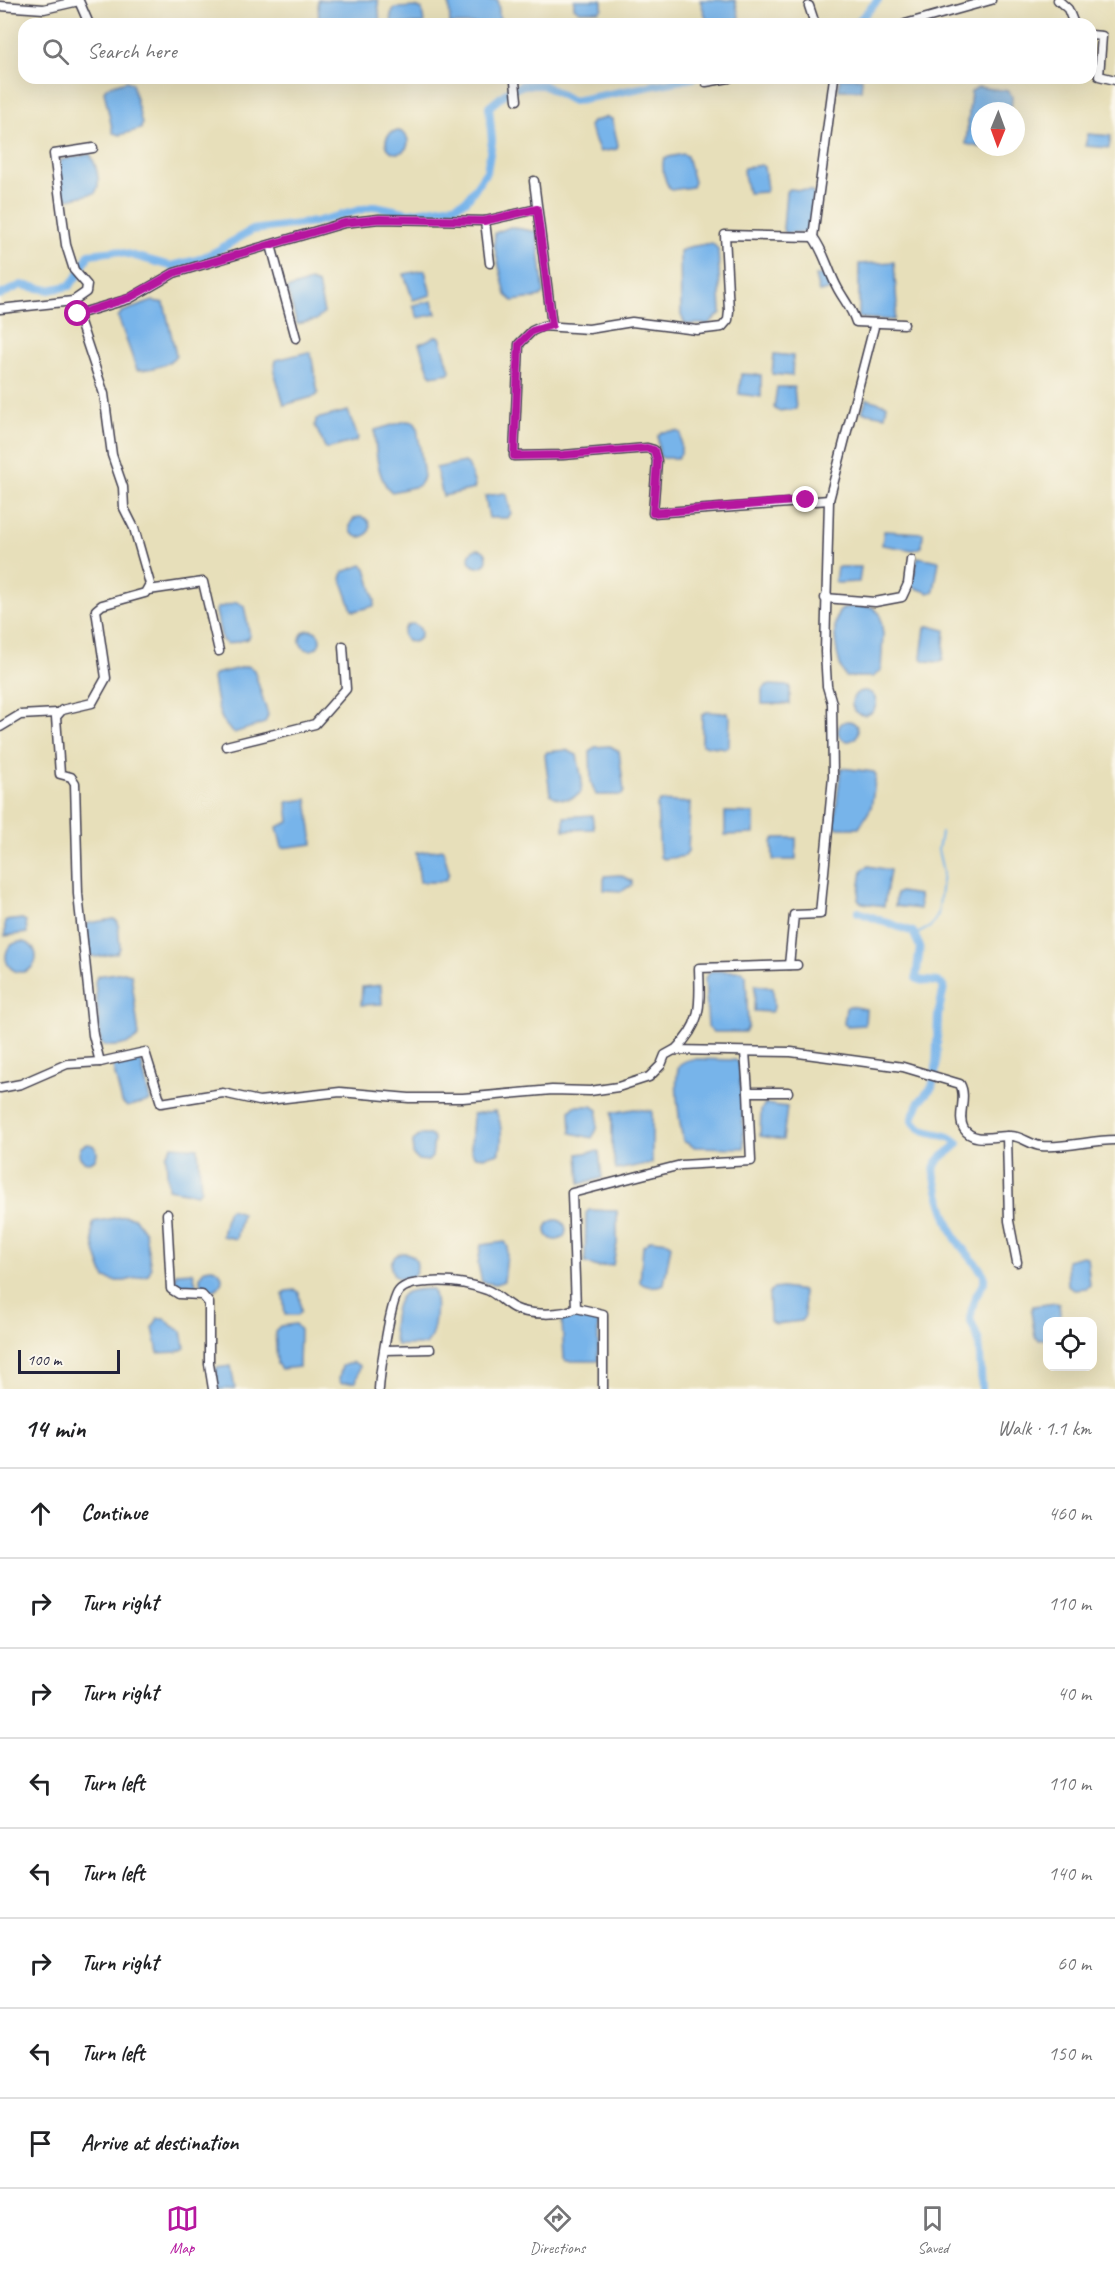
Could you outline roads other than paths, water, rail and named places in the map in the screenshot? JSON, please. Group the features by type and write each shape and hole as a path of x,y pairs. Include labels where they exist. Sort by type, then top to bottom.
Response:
{"street":[{"path":"0,6 44,9 79,0 86,18"},
{"path":"926,18 991,0"},
{"path":"1058,0 1068,9 1072,18"},
{"path":"809,6 813,18"},
{"path":"1097,36 1102,36 1099,76 1115,80"},
{"path":"515,84 517,100"},
{"path":"833,84 813,237 822,249 838,289 853,312 856,322 904,324"},
{"path":"0,309 73,301 86,292 87,285 74,270 66,245 54,154 93,148"},
{"path":"534,181 552,325"},
{"path":"78,314 129,298 174,273 356,221 379,219 484,221 537,209"},
{"path":"484,221 490,263"},
{"path":"813,237 725,235 729,311 728,320 722,327 698,330 632,322 589,329 552,325 532,331 519,344 514,456 563,455 647,448 654,450 657,461 653,513 829,500"},
{"path":"271,245 296,338"},
{"path":"73,301 104,394 112,455 123,487 124,508 134,528 150,584 149,590"},
{"path":"0,1088 21,1084 67,1064 100,1062 146,1052 161,1103 223,1093 259,1101 340,1092 409,1098 463,1098 529,1091 590,1091 618,1088 649,1077 661,1065 665,1055 675,1050 687,1039 700,1014 699,968 793,965 794,915 820,914 829,829 833,777 832,703 827,686 825,598 829,500 875,323"},
{"path":"825,598 874,602 902,597 908,584 911,560"},
{"path":"0,727 20,715 57,713 92,703 106,678 96,617 98,608 149,590 203,582 219,651"},
{"path":"226,746 315,724 346,688 343,646"},
{"path":"57,713 60,774 71,777 75,783 78,894 93,1035 100,1062"},
{"path":"675,1050 800,1053 897,1066 960,1084 964,1091 962,1123 968,1134 976,1138 1007,1136 1045,1146 1115,1140"},
{"path":"576,1308 572,1193 681,1165 751,1161 745,1052"},
{"path":"748,1092 788,1092"},
{"path":"1007,1136 1009,1221 1017,1262"},
{"path":"167,1214 171,1289 179,1294 202,1295 209,1303 209,1364 213,1389"},
{"path":"379,1389 380,1364 386,1350 395,1296 399,1290 411,1284 464,1283 490,1291 517,1309 567,1312 576,1308 603,1314 603,1389"},
{"path":"386,1350 430,1349"}],"water":[{"path":"318,0 378,0 380,18 319,18"},
{"path":"449,0 498,0 500,18 450,18"},
{"path":"574,0 602,0 602,8 599,11 579,11 574,7"},
{"path":"700,0 735,0 740,18 706,18"},
{"path":"417,7 422,9 423,18 391,18 395,8"},
{"path":"116,84 132,84 142,124 141,129 120,135 113,133 104,91 107,87"},
{"path":"840,84 862,84 861,90 839,90"},
{"path":"978,87 1008,91 1012,96 1012,102 971,102 971,145 966,144 971,92"},
{"path":"607,117 612,119 618,145 617,149 600,152 589,126 592,122"},
{"path":"397,131 405,134 408,142 405,150 397,153 389,150 386,142 389,134"},
{"path":"1088,134 1111,136 1109,148 1085,146"},
{"path":"90,154 97,174 97,189 95,193 68,199 60,181 61,160"},
{"path":"683,154 687,156 694,182 692,187 671,190 664,175 664,158"},
{"path":"761,165 764,167 766,192 748,193 743,170"},
{"path":"789,189 812,191 814,195 810,232 785,233 783,229 786,192"},
{"path":"510,227 537,232 544,293 540,297 513,301 506,295 494,245 495,233"},
{"path":"712,243 718,249 721,313 708,324 685,324 681,315 680,251"},
{"path":"894,262 897,306 894,320 859,318 859,264"},
{"path":"425,270 431,295 413,300 404,274"},
{"path":"825,274 833,289 819,292 815,276"},
{"path":"310,281 318,284 324,313 316,320 297,324 287,289"},
{"path":"153,301 164,303 176,355 159,367 137,370 118,317 122,312"},
{"path":"432,301 436,314 418,318 413,305"},
{"path":"437,336 440,337 450,370 449,373 431,376 419,344"},
{"path":"308,352 311,354 318,393 316,396 284,405 274,371 276,360"},
{"path":"774,354 793,356 792,376 772,374"},
{"path":"741,374 761,375 761,397 739,394"},
{"path":"777,387 794,387 796,409 778,411 774,408"},
{"path":"867,399 887,405 885,416 862,412"},
{"path":"348,411 358,438 356,441 326,449 315,426 316,419"},
{"path":"406,421 414,422 417,427 424,477 418,486 392,492 380,472 376,454 375,430"},
{"path":"662,432 681,433 681,454 677,458 663,458 659,455 658,436"},
{"path":"464,462 468,464 475,485 474,489 443,496 436,468"},
{"path":"504,493 507,495 511,513 508,518 489,518 485,496"},
{"path":"360,517 367,520 370,527 367,534 360,537 353,534 350,527 353,520"},
{"path":"884,531 923,533 922,547 913,550 882,545"},
{"path":"478,549 484,552 487,558 484,564 478,567 472,564 469,558 472,552"},
{"path":"918,557 939,561 934,591 929,593 911,586"},
{"path":"362,565 366,568 375,601 374,606 355,611 352,610 341,579 343,572"},
{"path":"837,567 861,567 859,582 837,583 835,581"},
{"path":"237,602 244,606 250,636 248,639 227,644 222,640 216,611 217,608"},
{"path":"849,607 872,607 880,614 883,634 881,670 873,677 846,677 837,653 835,631 838,614"},
{"path":"412,624 418,627 421,633 418,639 412,642 406,639 403,633 406,627"},
{"path":"929,626 945,630 943,659 939,662 925,661 921,657 925,628"},
{"path":"310,630 317,633 320,640 317,647 310,650 303,647 300,640 303,633"},
{"path":"248,666 254,670 268,715 265,723 234,733 221,716 216,701 213,678 215,674"},
{"path":"767,685 790,686 790,704 762,704 762,690"},
{"path":"864,691 869,692 875,698 875,708 869,714 864,715 859,714 853,708 852,703 853,698 859,692"},
{"path":"706,712 727,713 730,717 729,746 726,748 702,745 702,715"},
{"path":"848,721 855,724 858,731 855,738 848,741 841,738 838,731 841,724"},
{"path":"610,746 619,751 624,791 622,795 596,795 591,782 590,752 595,747"},
{"path":"566,750 577,755 582,780 581,792 578,795 562,799 550,794 545,755 547,752"},
{"path":"841,768 874,772 876,775 871,808 859,828 838,828 834,825"},
{"path":"307,799 313,844 282,848 277,827 289,822 287,802"},
{"path":"660,801 690,803 688,852 685,856 664,859 660,857 657,805"},
{"path":"725,812 754,813 754,834 725,835"},
{"path":"592,815 594,829 564,830 564,817"},
{"path":"775,838 796,838 796,860 773,860 772,842"},
{"path":"443,849 449,872 447,879 439,882 420,882 416,853"},
{"path":"868,866 890,870 884,906 862,903 858,900 862,870"},
{"path":"620,875 632,881 632,885 622,891 604,890 604,876"},
{"path":"900,892 919,895 920,909 895,906 896,894"},
{"path":"22,919 26,921 27,933 5,936 5,921"},
{"path":"114,919 118,922 120,948 117,953 96,957 90,955 86,926 89,923"},
{"path":"21,942 32,946 36,957 32,968 21,972 10,968 6,957 10,946"},
{"path":"711,971 741,971 746,975 748,1027 745,1032 713,1032 708,1027 705,978"},
{"path":"124,972 131,974 139,1036 127,1044 116,1046 101,1044 95,982 97,976"},
{"path":"381,985 382,1004 361,1005 362,987"},
{"path":"755,985 773,988 774,1008 771,1012 754,1011"},
{"path":"849,1006 866,1009 865,1025 847,1026 844,1024 846,1008"},
{"path":"135,1057 141,1061 150,1101 127,1107 122,1102 113,1067 119,1060"},
{"path":"686,1060 735,1060 739,1063 744,1148 694,1147 683,1141 677,1102 677,1079 680,1065"},
{"path":"765,1104 787,1107 783,1140 760,1136 761,1110"},
{"path":"575,1106 592,1106 598,1110 597,1129 592,1138 571,1133 570,1111"},
{"path":"634,1109 652,1111 652,1163 616,1170 612,1147 612,1113"},
{"path":"495,1111 501,1131 499,1153 484,1157 474,1156 471,1149 473,1114"},
{"path":"420,1135 430,1135 434,1139 432,1157 428,1161 418,1160 413,1155 413,1141"},
{"path":"84,1144 92,1144 97,1149 95,1160 84,1162 79,1157 79,1149"},
{"path":"172,1146 198,1148 201,1190 197,1194 168,1189 166,1155"},
{"path":"599,1151 602,1178 580,1184 578,1154"},
{"path":"230,1209 242,1213 236,1239 222,1236 227,1212"},
{"path":"589,1210 617,1211 617,1244 613,1265 598,1267 585,1263 586,1213"},
{"path":"125,1216 135,1218 145,1232 151,1269 148,1275 125,1281 114,1281 105,1278 100,1265 94,1243 93,1222"},
{"path":"556,1220 563,1223 566,1230 563,1237 556,1240 549,1237 546,1230 549,1223"},
{"path":"651,1240 668,1242 671,1245 664,1284 648,1286 640,1282 643,1246"},
{"path":"505,1242 508,1247 504,1281 496,1284 482,1282 478,1264 481,1245"},
{"path":"404,1253 414,1256 417,1266 414,1276 404,1279 394,1276 391,1266 394,1256"},
{"path":"1087,1257 1090,1285 1087,1288 1072,1289 1068,1286 1067,1260"},
{"path":"211,1268 219,1271 222,1279 219,1287 211,1290 203,1287 200,1279 203,1271"},
{"path":"193,1272 197,1288 175,1288 176,1273"},
{"path":"432,1289 436,1309 432,1334 426,1345 397,1345 393,1325 396,1308 402,1296 407,1292"},
{"path":"773,1289 803,1291 805,1316 801,1321 776,1324 770,1321 769,1294"},
{"path":"296,1290 299,1293 301,1311 298,1315 285,1315 283,1294 286,1291"},
{"path":"1059,1304 1061,1317 1043,1317 1043,1340 1035,1337 1031,1311 1033,1306"},
{"path":"568,1317 598,1318 598,1361 566,1361 564,1359 562,1321"},
{"path":"158,1318 165,1318 172,1326 182,1331 185,1348 177,1352 158,1353 153,1327"},
{"path":"295,1324 300,1330 299,1367 281,1369 277,1364 275,1331 280,1326"},
{"path":"353,1362 360,1366 356,1382 341,1383 339,1379 342,1366"},
{"path":"231,1366 235,1389 218,1389 216,1368"}],"waterway":[{"path":"862,18 878,0"},
{"path":"0,295 21,285 49,290 69,286 79,274 89,254 116,251 171,266 197,260 252,230 315,222 375,206 409,213 454,206 467,200 487,171 492,141 489,107 507,92 523,85 543,85 573,101 662,84"},
{"path":"915,935 930,927 938,915 943,872 938,850 941,833"},
{"path":"858,912 913,932 920,947 916,978 938,982 944,987 938,1015 936,1069 932,1087 919,1102 912,1119 921,1129 947,1136 958,1143 939,1159 934,1171 941,1201 955,1237 984,1275 984,1282 974,1300 970,1319 979,1342 982,1389"}]}
